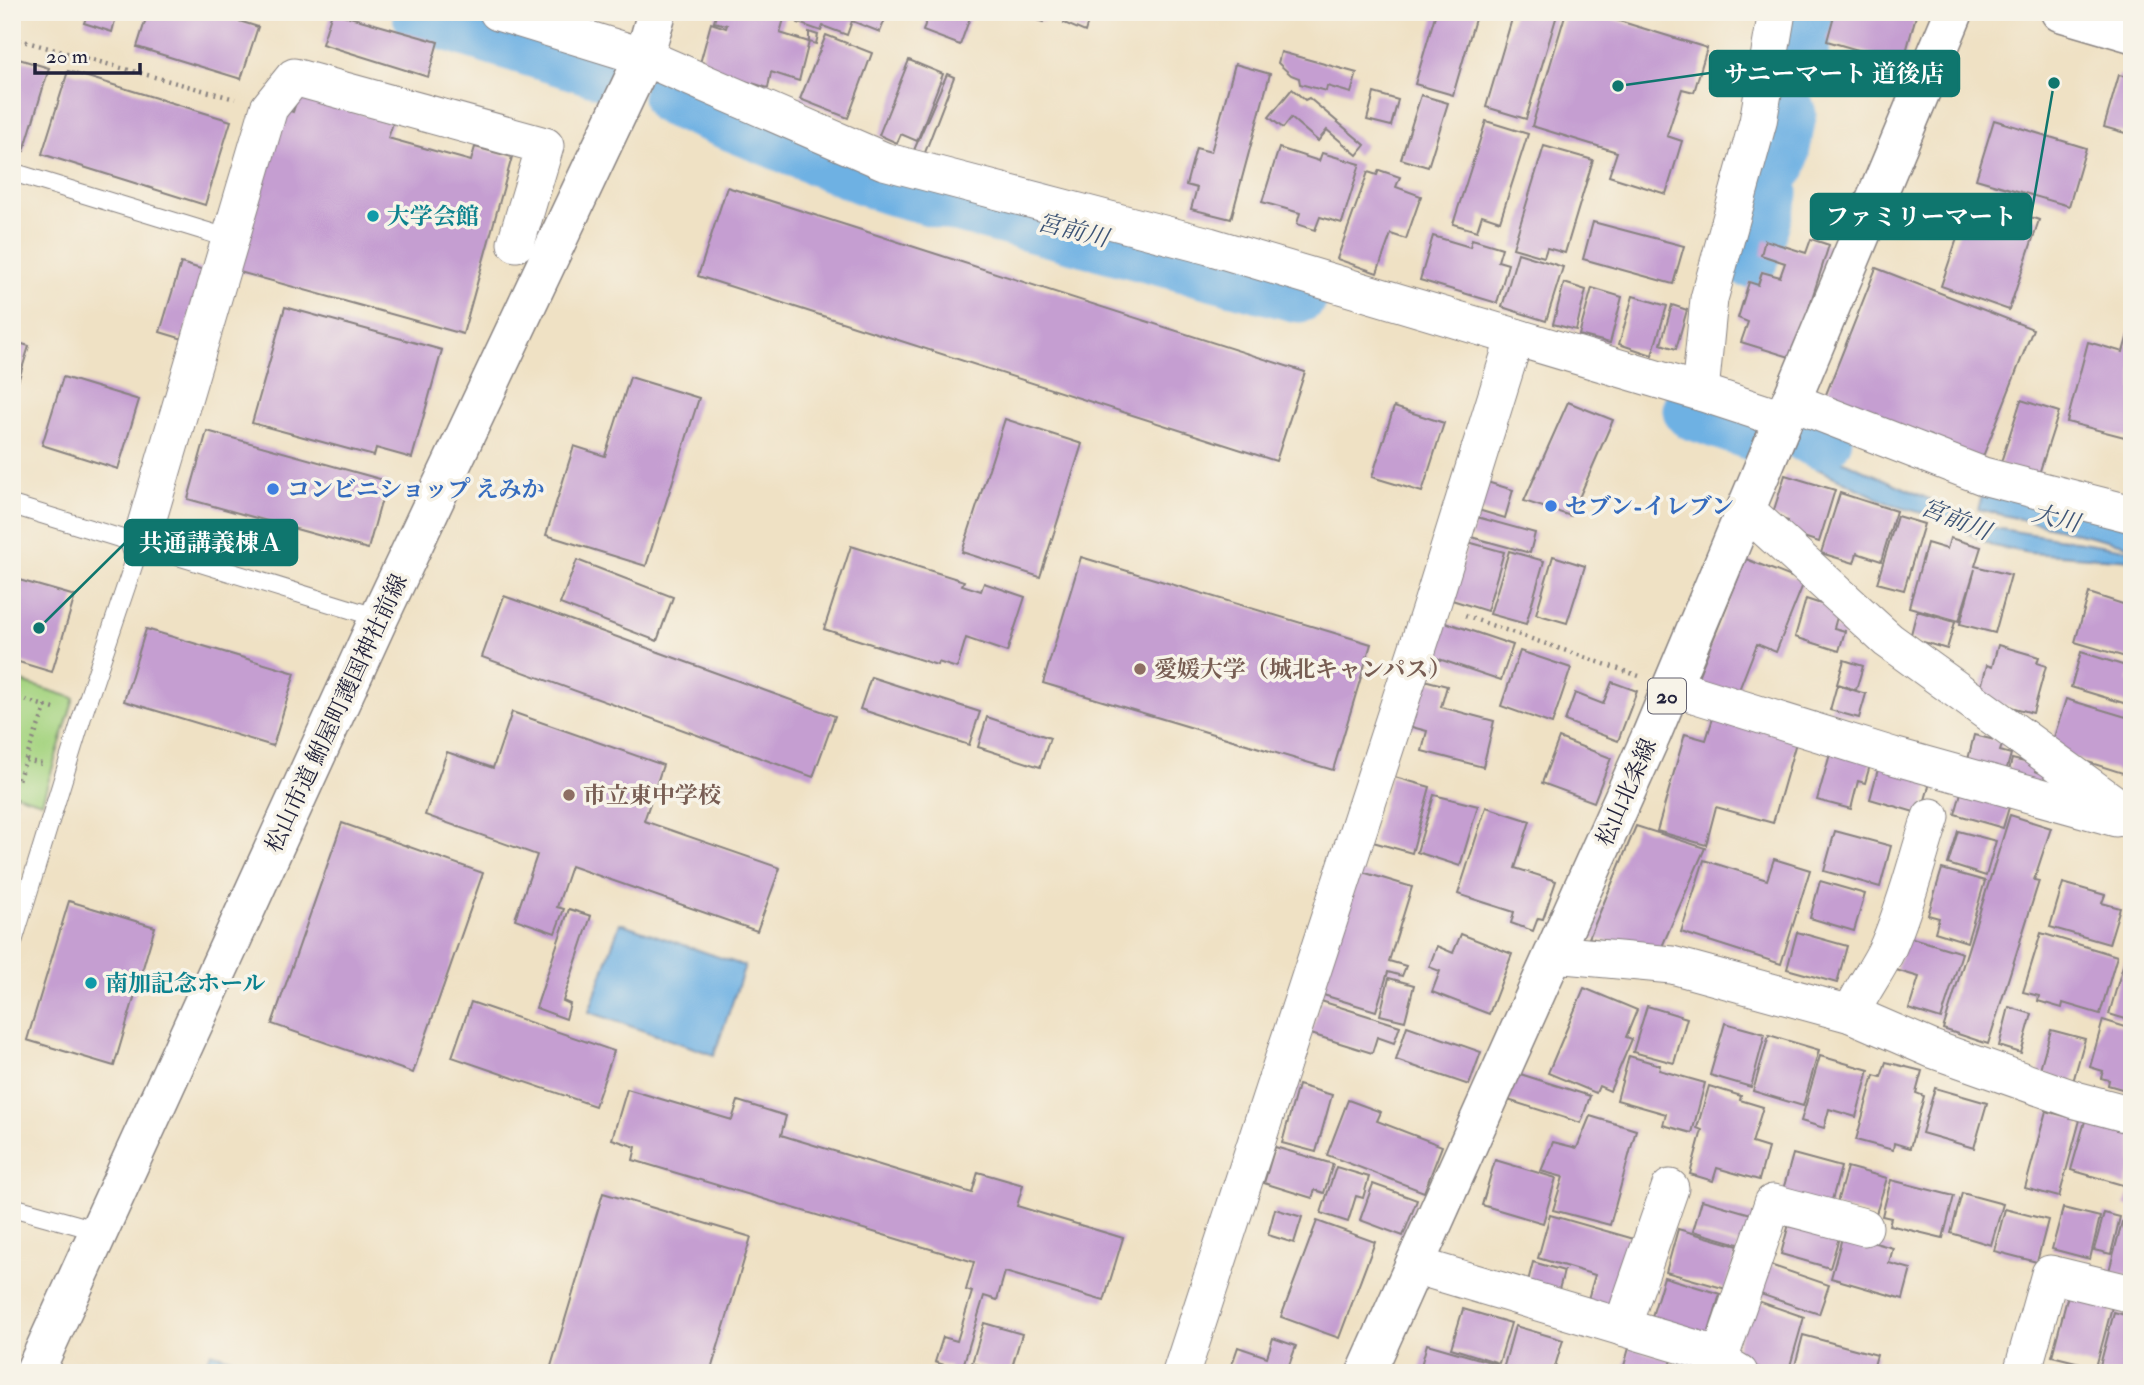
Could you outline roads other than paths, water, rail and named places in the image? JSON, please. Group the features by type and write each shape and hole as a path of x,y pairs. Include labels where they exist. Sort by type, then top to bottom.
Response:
{"main road":[{"name":"松山市道 鮒屋町護国神社前線","path":"34,1373 379,618 637,71 657,12"},
{"name":"松山北条線","path":"1366,1373 1671,687 1954,12"},
{"path":"2060,12 2132,33"}],"street":[{"path":"498,12 637,71 884,161 1209,247 1700,392 1786,410 1983,476 2132,514"},
{"path":"1700,392 1709,299 1758,121 1777,12"},
{"path":"140,545 269,108 294,77 545,146 516,243"},
{"path":"1181,1373 1432,604 1514,337"},
{"path":"1745,509 1888,640 2132,817"},
{"path":"1671,687 1894,756 2132,823"},
{"path":"1851,1014 1861,990 1880,964 1889,944 1931,817"},
{"path":"1554,954 1672,965 1851,1014 1997,1072 2076,1100 2132,1115"},
{"path":"1622,1327 1670,1188"},
{"path":"1414,1265 1703,1351 1729,1366 1773,1203 1864,1227"},
{"path":"2022,1373 2050,1273 2132,1294"}],"lane":[{"path":"12,172 231,239"},
{"path":"12,505 379,618"},
{"path":"12,945 82,717 140,545"},
{"path":"12,1206 99,1231"}],"water":[{"path":"1794,439 1994,528 2132,550 2132,560 2030,553 1994,546 1930,515 1892,505 1787,454"},
{"path":"1984,489 2132,527 2132,546 1978,509"},
{"path":"620,923 745,966 714,1055 589,1012"},
{"path":"211,1352 278,1373 204,1373"}],"waterway":[{"name":"宮前川","path":"423,12 608,69"},
{"name":"大川","path":"1798,49 1804,12"},
{"name":"宮前川","path":"674,96 889,183 1299,291"},
{"name":"大川","path":"1776,163 1785,115"},
{"name":"大川","path":"1748,256 1767,193"},
{"name":"宮前川","path":"1694,409 1764,433"},
{"name":"大川","path":"1807,431 1821,438"}],"place":[{"name":"ファミリーマート","path":"2054,83"},
{"name":"サニーマート 道後店","path":"1618,86"},
{"name":"大学会館","path":"373,216"},
{"name":"コンビニショップ えみか","path":"273,489"},
{"name":"セブン-イレブン","path":"1551,506"},
{"name":"共通講義棟Ａ","path":"39,628"},
{"name":"愛媛大学（城北キャンパス）","path":"1140,669"},
{"name":"市立東中学校","path":"569,795"},
{"name":"南加記念ホール","path":"91,983"}]}
